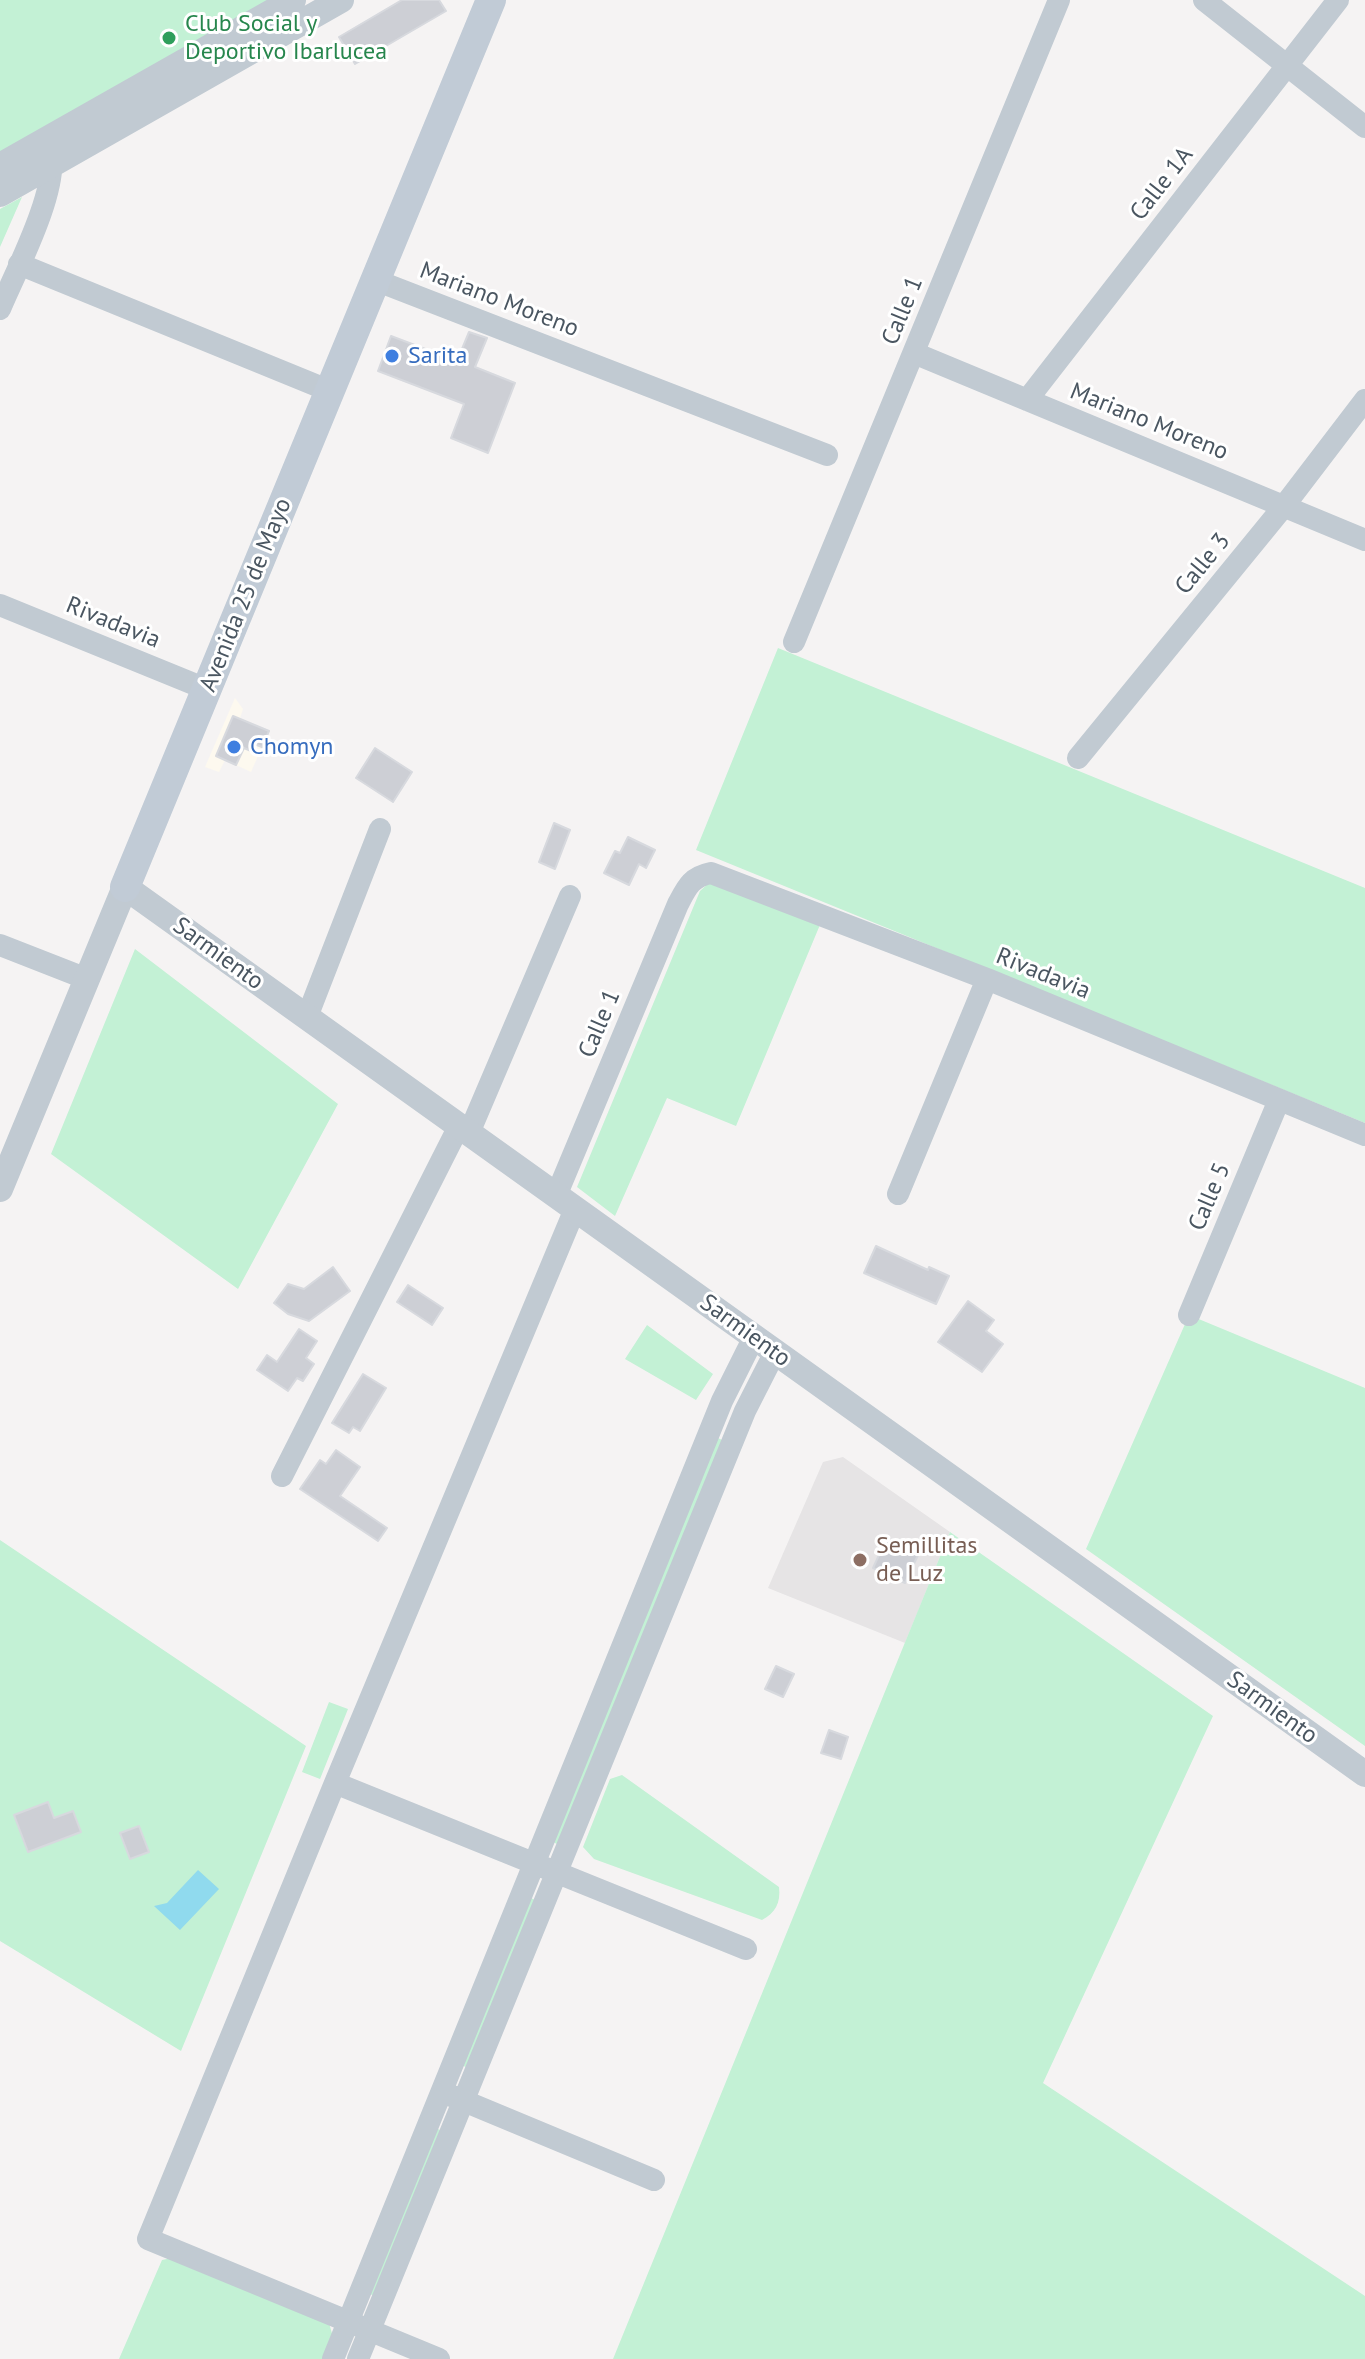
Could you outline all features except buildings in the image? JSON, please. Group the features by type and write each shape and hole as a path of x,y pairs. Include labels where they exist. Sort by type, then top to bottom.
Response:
{"main road":[{"name":"Avenida 25 de Mayo","path":"125,887 491,0"}],"street":[{"path":"0,194 50,152 293,0"},
{"path":"0,166 50,152 341,0"},
{"name":"Calle 1","path":"794,642 1059,0"},
{"path":"1204,0 1365,127"},
{"name":"Calle 1A","path":"1027,400 1338,0"},
{"path":"0,309 46,197 50,152"},
{"path":"19,264 330,391"},
{"name":"Mariano Moreno","path":"375,280 827,455"},
{"name":"Mariano Moreno","path":"914,353 1365,540"},
{"name":"Calle 3","path":"1078,758 1284,506 1365,400"},
{"name":"Rivadavia","path":"0,605 206,689"},
{"path":"307,1017 380,829"},
{"name":"Rivadavia","path":"697,876 711,873 726,876 987,979 1365,1135"},
{"name":"Calle 1","path":"359,2326 148,2239 335,1783 566,1203 678,904 685,889 697,876"},
{"name":"Avenida 25 de Mayo","path":"0,1189 125,887"},
{"name":"Sarmiento","path":"125,887 1365,1774"},
{"path":"282,1476 464,1129 570,896"},
{"path":"0,945 87,979"},
{"path":"898,1194 987,979"},
{"name":"Calle 5","path":"1189,1315 1279,1100"},
{"path":"358,2359 359,2326 442,2092 722,1401 765,1345"},
{"path":"333,2359 359,2326 463,2101 745,1411 765,1345"},
{"path":"335,1783 746,1949"},
{"path":"442,2092 654,2180"},
{"path":"359,2326 439,2359"}],"shaded area":[{"path":"235,698 243,709 240,718 269,731 251,772 225,760 219,772 205,767"},
{"name":"Semillitas de Luz","path":"843,1457 950,1532 905,1643 768,1588 823,1462"}],"green space":[{"path":"0,0 293,0 0,166"},
{"path":"22,197 0,247 0,209"},
{"path":"778,648 1365,888 1365,1123 696,850"},
{"path":"711,881 822,920 736,1126 667,1098 615,1216 577,1187 700,891"},
{"path":"135,949 338,1104 238,1289 51,1154"},
{"path":"1189,1315 1365,1388 1365,1746 1086,1549"},
{"path":"647,1325 713,1374 696,1400 625,1359"},
{"path":"718,1438 722,1440 557,1844 553,1842"},
{"path":"950,1532 1213,1716 1043,2083 1365,2296 1365,2359 613,2359"},
{"path":"0,1540 306,1746 181,2051 0,1941"},
{"path":"329,1702 348,1709 320,1779 302,1772"},
{"path":"622,1775 779,1887 774,1911 762,1920 594,1859 583,1847 610,1779"},
{"path":"529,1897 535,1900 466,2067 461,2065"},
{"path":"436,2128 440,2130 374,2296 370,2294"},
{"path":"177,2257 329,2323 333,2337 324,2359 119,2359 162,2260"}],"water":[{"path":"198,1870 219,1889 180,1930 154,1906 167,1903"}],"place":[{"name":"Club Social y Deportivo Ibarlucea","path":"169,38"},
{"name":"Sarita","path":"392,356"},
{"name":"Chomyn","path":"234,747"},
{"name":"Semillitas de Luz","path":"860,1560"}]}
